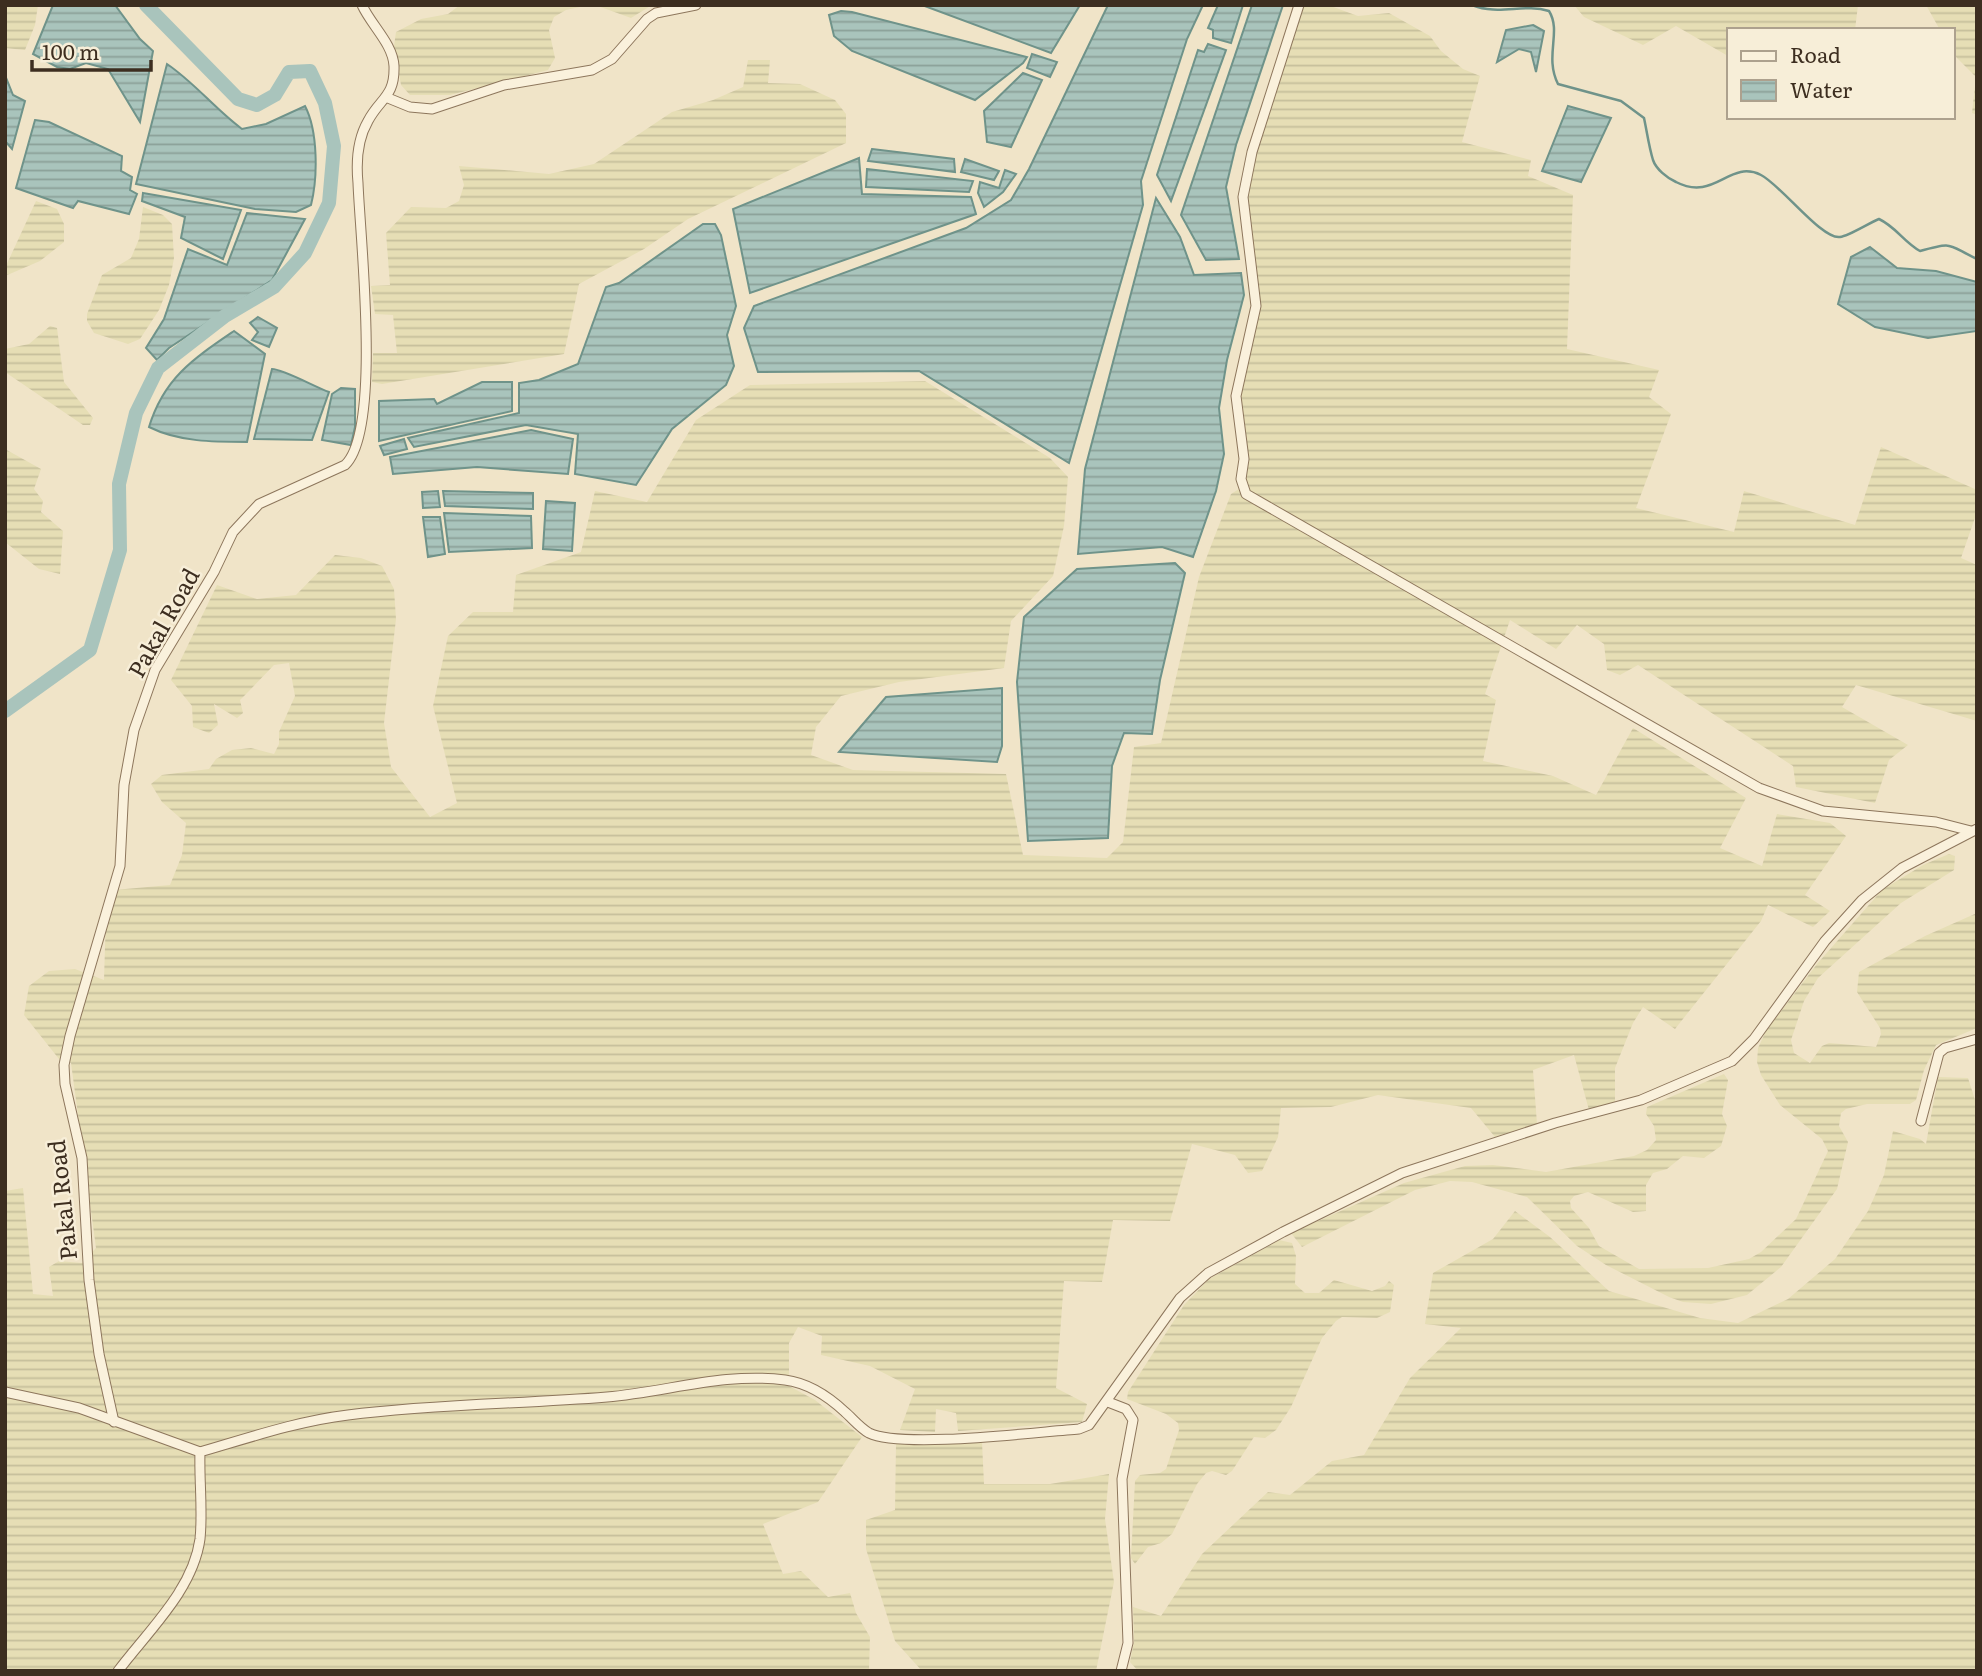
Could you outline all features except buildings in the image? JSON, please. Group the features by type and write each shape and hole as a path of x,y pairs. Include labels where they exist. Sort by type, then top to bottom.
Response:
{"street":[{"name":"Pakal Road","path":"114,1422 99,1354 92,1304 82,1158 65,1084 66,1050 120,866 124,785 134,730 155,670 214,572 233,531 246,516 259,504 345,466 356,451 367,354 357,160 367,122 388,98 394,80 394,60 362,5"},
{"path":"388,98 410,107 432,109 503,85 592,70 612,59 647,19 656,13 695,5"},
{"path":"1299,5 1252,152 1243,197 1256,306 1236,396 1244,459 1241,479 1246,494 1759,788 1823,811 1937,822 1974,830"},
{"path":"5,1392 79,1408 200,1452 293,1425 346,1415 466,1403 609,1397 736,1377 787,1380 810,1387 835,1402 867,1432 879,1436 920,1440 1079,1429 1088,1425 1108,1402 1180,1298 1208,1273 1402,1173 1555,1123 1640,1100 1732,1061 1754,1039 1819,949 1862,900 1902,867 1974,830"},
{"path":"1921,1121 1939,1053 1945,1048 1977,1039"},
{"path":"1108,1402 1126,1409 1133,1420 1122,1479 1128,1643 1121,1671"},
{"path":"118,1671 186,1582 194,1562 200,1538 200,1452"}],"shaded area":[{"path":"5,5 38,5 35,25 25,50 5,48"},
{"path":"460,5 589,5 566,10 554,17 549,30 555,58 548,70 450,95 410,95 401,85 394,46 396,32 421,19 448,14"},
{"path":"595,5 652,5 631,18"},
{"path":"1299,5 1328,5 1358,16 1389,13 1430,36 1441,51 1463,69 1480,76 1462,142 1531,160 1528,176 1573,195 1567,349 1659,370 1649,397 1671,414 1636,508 1734,532 1744,491 1855,525 1881,447 1977,490 1977,512 1961,558 1977,565 1977,721 1856,685 1842,707 1908,745 1889,760 1875,803 1796,787 1793,766 1638,665 1620,675 1607,670 1604,644 1577,625 1556,649 1510,620 1485,694 1496,700 1483,761 1553,776 1596,795 1633,728 1746,798 1720,848 1762,866 1777,814 1830,823 1846,836 1805,895 1830,911 1813,927 1768,905 1761,921 1675,1029 1643,1007 1633,1023 1615,1068 1615,1102 1589,1110 1574,1055 1533,1070 1537,1124 1495,1137 1471,1108 1378,1095 1331,1107 1281,1108 1278,1137 1262,1171 1248,1173 1235,1155 1192,1144 1170,1221 1113,1220 1102,1282 1064,1281 1056,1388 1087,1404 1082,1422 958,1431 956,1413 936,1409 935,1432 900,1430 915,1389 870,1366 821,1355 822,1336 798,1327 789,1343 789,1386 815,1400 862,1437 818,1502 763,1524 783,1574 801,1571 828,1597 850,1593 856,1613 870,1637 869,1671 5,1671 5,1191 23,1188 33,1294 53,1296 49,1267 59,1261 82,1263 96,1248 71,1063 59,1059 24,1015 29,986 49,971 75,969 104,980 106,914 114,890 170,885 182,855 186,823 162,802 151,784 162,775 209,769 216,759 232,750 251,748 274,754 279,744 279,732 295,696 289,663 274,665 240,700 243,713 237,718 214,704 218,725 209,733 193,727 192,706 171,680 217,585 257,599 296,595 335,555 361,558 382,566 394,589 396,619 384,723 391,767 430,817 457,803 433,706 448,636 473,612 513,612 516,575 581,552 595,491 647,502 696,420 750,385 925,381 1050,458 1068,477 1064,526 1053,576 1011,621 1004,668 899,682 841,696 816,727 811,755 853,770 1006,774 1023,855 1107,858 1123,842 1134,747 1161,743 1199,577 1231,494 1242,487 1236,409 1256,306 1243,197"},
{"path":"1574,5 1858,5 1855,28 1727,28 1727,55 1676,26 1643,45 1584,17"},
{"path":"1926,5 1977,5 1977,115 1972,113 1976,77 1954,55 1954,28 1939,28"},
{"path":"748,60 770,60 768,83 800,84 835,100 846,114 846,143 688,219 644,249 579,284 564,354 382,384 372,382 373,353 397,353 393,315 375,314 371,286 390,285 386,233 411,207 446,208 459,201 464,185 459,166 549,174 594,164 672,112 713,100 743,87"},
{"path":"36,201 57,209 64,224 64,242 40,261 5,276 5,268"},
{"path":"143,207 163,215 172,224 174,258 169,285 159,310 140,339 128,344 94,333 87,321 87,314 102,275 131,258 139,239"},
{"path":"50,326 57,328 64,382 93,418 90,425 83,425 5,372 5,349 29,344"},
{"path":"5,449 41,469 34,489 43,501 41,512 63,531 60,574 39,569 5,542"},
{"path":"1949,854 1955,856 1954,870 1901,903 1818,978 1804,1001 1791,1040 1794,1053 1810,1063 1822,1046 1829,1043 1876,1047 1881,1034 1880,1028 1857,992 1859,972 1925,936 1977,913 1977,1028 1936,1045 1924,1070 1916,1100 1910,1104 1867,1104 1846,1109 1841,1113 1839,1126 1848,1142 1837,1189 1781,1267 1747,1295 1711,1304 1683,1302 1669,1297 1606,1265 1577,1246 1527,1197 1472,1182 1450,1181 1415,1190 1302,1247 1291,1233 1404,1183 1465,1166 1493,1165 1546,1172 1634,1156 1647,1150 1656,1140 1654,1126 1646,1114 1647,1107 1724,1074 1728,1080 1722,1114 1727,1126 1721,1146 1704,1158 1683,1156 1667,1169 1653,1173 1646,1185 1646,1211 1633,1212 1588,1192 1574,1196 1570,1201 1571,1208 1589,1228 1599,1246 1639,1269 1708,1268 1749,1259 1761,1252 1796,1219 1828,1151 1822,1139 1780,1105 1761,1075 1757,1062 1758,1048 1766,1031 1817,964 1882,890 1923,865"},
{"path":"1938,1077 1968,1078 1977,1106 1977,1671 1138,1671 1130,1662 1134,1642 1133,1607 1161,1616 1202,1554 1268,1492 1290,1495 1332,1461 1364,1455 1410,1378 1461,1328 1425,1324 1433,1273 1493,1239 1515,1211 1550,1237 1609,1291 1700,1318 1738,1323 1788,1299 1835,1259 1868,1211 1884,1175 1893,1131 1920,1139 1926,1144"},
{"path":"1279,1240 1292,1243 1296,1256 1295,1284 1305,1293 1319,1293 1334,1280 1372,1291 1385,1286 1389,1281 1394,1285 1390,1312 1377,1318 1342,1317 1336,1321 1322,1338 1291,1407 1276,1430 1265,1438 1254,1437 1232,1471 1226,1475 1212,1471 1206,1473 1197,1484 1172,1534 1161,1543 1148,1547 1135,1564 1131,1558 1135,1481 1140,1475 1160,1473 1166,1469 1179,1430 1178,1423 1166,1414 1127,1399 1128,1392 1184,1305 1209,1279"},
{"path":"982,1442 984,1484 1050,1484 1109,1474 1105,1519 1114,1582 1096,1671 922,1671 895,1641 866,1549 866,1520 895,1510 896,1444"}],"water":[{"path":"53,5 115,5 140,39 153,51 140,122 108,69 86,63 70,69 57,67 33,54"},
{"path":"922,5 1080,5 1051,53"},
{"path":"1108,5 1203,5 1187,39 1141,181 1143,205 1069,463 919,371 758,372 744,328 754,306 966,228 1011,200 1029,169"},
{"path":"1218,5 1243,5 1231,43 1213,38 1213,30 1208,28"},
{"path":"1252,5 1283,5 1236,145 1226,187 1239,259 1206,260 1181,215"},
{"path":"841,11 1027,57 975,100 852,51 834,36 829,15"},
{"path":"1533,25 1544,31 1536,72 1531,52 1519,49 1497,62 1506,30"},
{"path":"1208,44 1226,50 1171,201 1157,175 1198,50 1204,52"},
{"path":"1032,54 1057,62 1050,77 1027,68"},
{"path":"167,64 242,129 266,124 305,106 316,154 311,205 296,212 255,209 136,184"},
{"path":"1023,73 1042,80 1011,147 987,142 984,111"},
{"path":"5,75 13,95 25,101 12,149 5,141"},
{"path":"1568,106 1611,118 1581,182 1542,171"},
{"path":"35,120 49,122 122,156 121,171 132,177 130,190 137,194 129,214 78,201 73,208 16,188"},
{"path":"872,149 954,159 955,172 868,161"},
{"path":"859,158 862,194 971,197 976,214 750,293 733,209"},
{"path":"965,159 999,171 994,180 961,172"},
{"path":"867,169 973,181 969,192 866,187"},
{"path":"1005,170 1016,174 1003,192 984,207 978,193 980,182 999,188"},
{"path":"143,193 241,210 223,259 181,238 185,217 142,201"},
{"path":"1156,198 1180,237 1194,275 1241,273 1244,295 1227,360 1219,408 1224,454 1216,491 1193,557 1162,547 1078,554 1085,469"},
{"path":"247,213 305,219 272,280 169,348 157,360 146,348 164,319 188,249 227,265"},
{"path":"703,224 715,224 721,235 736,306 727,335 734,366 726,385 672,429 636,485 575,474 578,434 526,425 414,447 408,438 519,413 519,383 539,380 578,364 606,287 619,283"},
{"path":"1870,247 1897,268 1936,271 1977,282 1977,331 1928,338 1875,327 1838,304 1851,257"},
{"path":"258,317 277,328 269,347 252,340 258,332 250,323"},
{"path":"234,331 265,354 247,442 184,438 149,427 155,410 172,382 193,361"},
{"path":"272,369 329,392 312,440 254,439"},
{"path":"482,382 512,382 512,411 379,441 379,401 434,399 437,404"},
{"path":"341,388 355,389 355,427 351,445 322,440 332,394"},
{"path":"531,430 573,439 568,474 477,467 393,474 390,457"},
{"path":"404,439 407,449 384,455 380,446"},
{"path":"438,491 440,507 423,508 422,492"},
{"path":"443,491 533,493 533,509 445,506"},
{"path":"546,501 575,503 572,551 543,549"},
{"path":"444,513 531,516 532,548 449,552"},
{"path":"423,517 440,517 445,554 428,557"},
{"path":"1175,563 1185,573 1160,680 1152,734 1124,733 1112,766 1108,838 1028,841 1017,682 1024,617 1077,569"},
{"path":"1002,688 1002,746 997,762 839,752 886,697"}],"waterway":[{"path":"5,711 90,650 120,550 119,484 136,413 158,368 225,316 274,287 305,253 329,203 334,146 325,103 310,71 289,72 275,95 257,105 238,99 146,5"},
{"path":"1472,5 1492,9 1530,8 1549,11 1554,27 1553,64 1558,84 1621,101 1644,118 1654,163 1662,173 1673,180 1690,187 1701,187 1730,175 1750,172 1769,181 1832,236 1844,236 1879,219 1920,251 1946,245 1977,259"}]}
